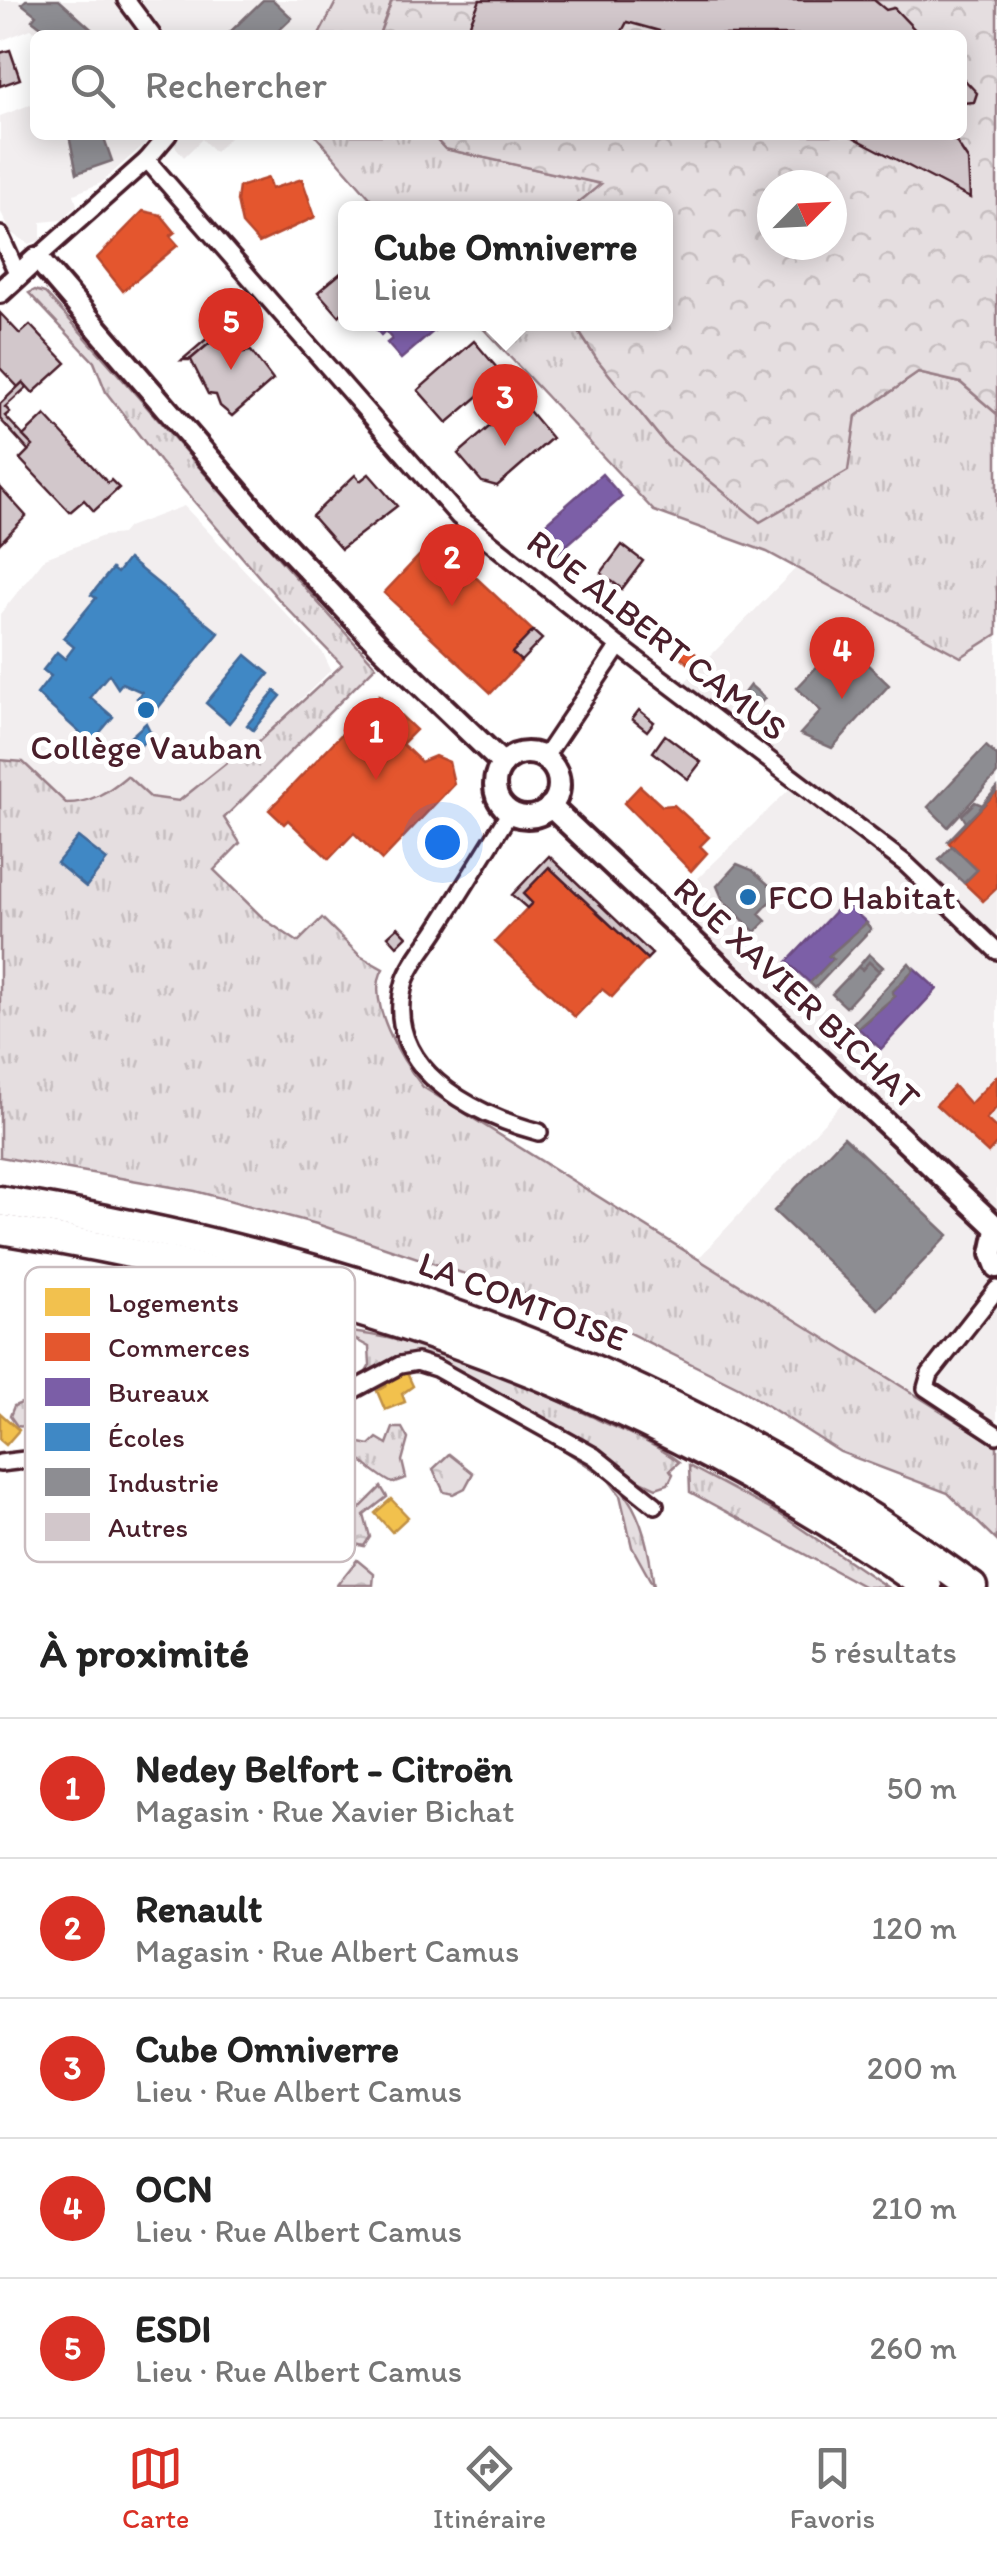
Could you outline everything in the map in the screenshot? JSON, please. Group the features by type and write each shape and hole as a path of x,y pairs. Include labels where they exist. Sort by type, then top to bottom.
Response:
{"highway":[{"name":"LA COMTOISE","path":"0,1201 259,1252 311,1267"},
{"name":"LA COMTOISE","path":"0,1229 194,1267"},
{"name":"LA COMTOISE","path":"355,1280 529,1339 690,1412 792,1468 972,1587"},
{"name":"LA COMTOISE","path":"355,1309 469,1345 579,1390 700,1448 811,1511 927,1587"}],"main road":[{"path":"0,292 37,258 269,528 378,644 503,764"},
{"path":"518,754 544,758 552,766 559,786 550,806 531,816 510,812 502,804 495,784 503,764 518,754"},
{"name":"RUE XAVIER BICHAT","path":"550,806 997,1229"},
{"path":"997,1229 992,1254 997,1267"}],"street":[{"path":"126,0 148,30"},
{"path":"37,258 147,160 164,140"},
{"name":"RUE ALBERT CAMUS","path":"147,160 458,517 619,646 906,864 997,952"},
{"path":"0,234 18,275"},
{"path":"544,758 619,646"},
{"path":"510,812 406,976 400,1018 417,1066 454,1096 503,1123 539,1132"},
{"path":"997,1289 930,1374 926,1388 997,1434"},
{"path":"355,1390 409,1363 436,1368 608,1465 655,1505"},
{"path":"0,1463 25,1460"}],"shaded area":[{"path":"0,0 337,0 322,30 31,29 0,41"},
{"path":"30,105 30,140 149,140 101,183 74,194 77,205 62,220 41,222 41,240 29,244 11,233 0,210 0,116"},
{"path":"170,140 201,140 184,157"},
{"path":"203,140 227,140 215,152"},
{"name":"Collège Vauban","path":"184,506 323,653 331,670 64,930 0,758 0,614 45,558 103,536 122,534 128,527"},
{"path":"796,568 961,657 997,634 997,1444 697,1260 845,1100 655,920 802,777 684,683"}],"green space":[{"path":"337,0 392,0 381,30 322,30"},
{"path":"392,0 746,0 805,30 381,30"},
{"path":"852,0 997,0 997,414 961,383 918,373 856,416 848,471 760,522 667,446 579,331 673,331 673,201 580,201 601,184 445,149 437,140 967,140 967,30 829,30"},
{"path":"319,140 437,140 446,149 602,184 581,201 373,201"},
{"path":"29,293 45,293 87,339 376,666 224,818 240,843 214,870 264,919 298,942 322,918 360,956 383,969 379,982 382,1014 396,1047 423,1087 997,1446 997,1541 948,1493 840,1452 740,1388 607,1322 317,1224 195,1191 0,1157 0,760 23,762 66,803 99,796 127,776 150,797 179,801 255,745 342,665 280,601 160,462 106,392 94,362"},
{"path":"486,331 579,331 667,446 856,416 918,373 961,383 997,414 997,634 961,657 767,552 654,511"},
{"path":"355,1333 406,1342 472,1363 639,1438 679,1462 670,1470 673,1474 668,1484 656,1488 632,1477 597,1449 429,1357 395,1357 365,1374 370,1365 369,1347 355,1339"},
{"path":"25,1402 25,1425 17,1426 10,1416 14,1406"},
{"path":"393,1428 402,1428 408,1439 402,1461 406,1478 392,1483 355,1457 355,1440 370,1445 377,1438 387,1444"},
{"path":"553,1443 599,1470 628,1498 644,1535 654,1587 632,1547 620,1495 608,1479"},
{"path":"449,1454 473,1473 465,1488 453,1494 444,1492 433,1469"},
{"path":"689,1466 781,1515 887,1587 865,1587 690,1492"},
{"path":"381,1487 387,1497 364,1515 370,1537 364,1546 355,1544 355,1513"},
{"path":"357,1560 374,1574 373,1585 337,1585"}],"building: Logements":[{"path":"406,1371 413,1386 402,1394 405,1402 385,1410 377,1391 386,1386 383,1379"},
{"path":"0,1413 19,1430 6,1445 0,1440"},
{"path":"391,1499 408,1517 392,1532 375,1513"}],"building: Commerces":[{"path":"268,178 271,189 302,179 315,217 259,243 242,224 237,201 239,187"},
{"path":"143,211 161,215 175,232 170,236 178,245 123,291 97,258"},
{"path":"435,539 533,631 512,653 521,661 491,693 384,593"},
{"path":"686,645 698,656 690,665 678,654"},
{"path":"379,695 416,730 402,744 421,762 435,756 449,762 454,784 382,860 354,833 329,859 288,820 284,824 269,810"},
{"path":"640,786 662,806 674,805 709,837 700,846 707,853 691,871 624,803"},
{"path":"997,791 997,888 983,901 964,883 977,870 949,843"},
{"path":"549,867 647,959 612,997 602,989 575,1017 495,942 532,903 523,894"},
{"path":"997,1076 997,1107 986,1119 997,1129 997,1143 988,1153 936,1105 954,1086 970,1104"}],"building: Bureaux":[{"path":"385,331 434,331 401,359 387,343 392,339"},
{"path":"602,474 622,497 552,558 536,539 537,531"},
{"path":"844,902 867,923 829,956 833,959 810,983 787,962"},
{"path":"914,968 937,989 881,1049 858,1028 895,996 892,992"}],"building: Écoles":[{"path":"128,559 219,633 154,713 137,698 142,692 122,683 118,688 109,674 90,697 113,717 91,743 37,694 51,676 43,670 57,652 65,659 74,647 63,638 96,598 91,595 112,569 117,573"},
{"path":"246,655 269,674 229,723 206,703"},
{"path":"275,691 281,696 253,730 247,725"},
{"path":"146,723 151,733 137,750 131,751 126,741"},
{"path":"78,837 107,860 86,887 57,863"}],"building: Industrie":[{"path":"26,0 59,0 92,30 45,30 32,20 36,15 22,4"},
{"path":"263,0 273,0 292,18 279,30 232,30"},
{"path":"70,140 105,140 112,161 77,173"},
{"path":"842,640 889,685 832,748 800,734 821,711 797,688"},
{"path":"750,685 765,698 751,713 738,701"},
{"path":"986,746 997,756 997,774 948,827 928,807"},
{"path":"997,791 947,842 966,822 962,815 975,802 982,805"},
{"path":"952,846 977,870 964,883 939,860"},
{"name":"FCO Habitat","path":"737,864 752,870 778,893 759,914 766,921 755,932 723,900 717,886"},
{"path":"866,923 871,929 815,988 810,983 833,959 829,956"},
{"path":"869,954 883,967 879,971 869,962 862,970 858,967"},
{"path":"869,962 879,971 846,1007 832,994 858,967 862,970"},
{"path":"909,963 914,969 892,992 895,996 858,1028 853,1023"},
{"path":"844,1137 948,1235 878,1309 774,1211"}],"building: Autres":[{"path":"480,0 874,0 886,10 894,8 915,30 656,30 627,22 623,30 467,30"},
{"path":"10,50 20,79 0,86 0,53"},
{"path":"967,82 977,93 974,102 967,103"},
{"path":"859,140 955,140 968,160 970,198"},
{"path":"338,275 338,315 318,292"},
{"path":"0,313 20,334 30,325 66,363 33,393 23,382 18,387 0,368"},
{"path":"224,324 242,352 237,353 224,331 191,359 182,360"},
{"path":"224,331 237,353 251,351 273,380 232,416 220,406 216,395 208,394 191,360 181,360 191,359"},
{"path":"474,341 503,375 447,423 418,390"},
{"path":"23,382 27,387 5,407 10,412 5,416 33,446 29,451 0,419 0,404"},
{"path":"520,400 552,438 497,486 482,482 458,454"},
{"path":"45,415 108,483 111,480 119,488 94,511 84,500 70,512 20,459 33,446 23,436"},
{"path":"369,474 397,506 341,549 312,516 355,475 360,481"},
{"path":"0,487 26,516 0,543"},
{"path":"622,545 643,561 622,589 601,573"},
{"path":"533,631 542,639 521,661 512,653"},
{"path":"639,710 654,722 647,731 632,719"},
{"path":"665,735 701,762 688,779 653,752"},
{"path":"549,856 652,954 647,959 549,867 523,894 532,903 527,908 512,895"},
{"path":"398,927 407,936 397,946 388,936"}],"place":[{"name":"ESDI","path":"231,370"},
{"name":"Cube Omniverre","path":"505,446"},
{"name":"Renault","path":"452,606"},
{"name":"OCN","path":"842,699"},
{"name":"Collège Vauban","path":"146,710"},
{"name":"Nedey Belfort - Citroën","path":"376,780"},
{"name":"FCO Habitat","path":"748,897"}]}
